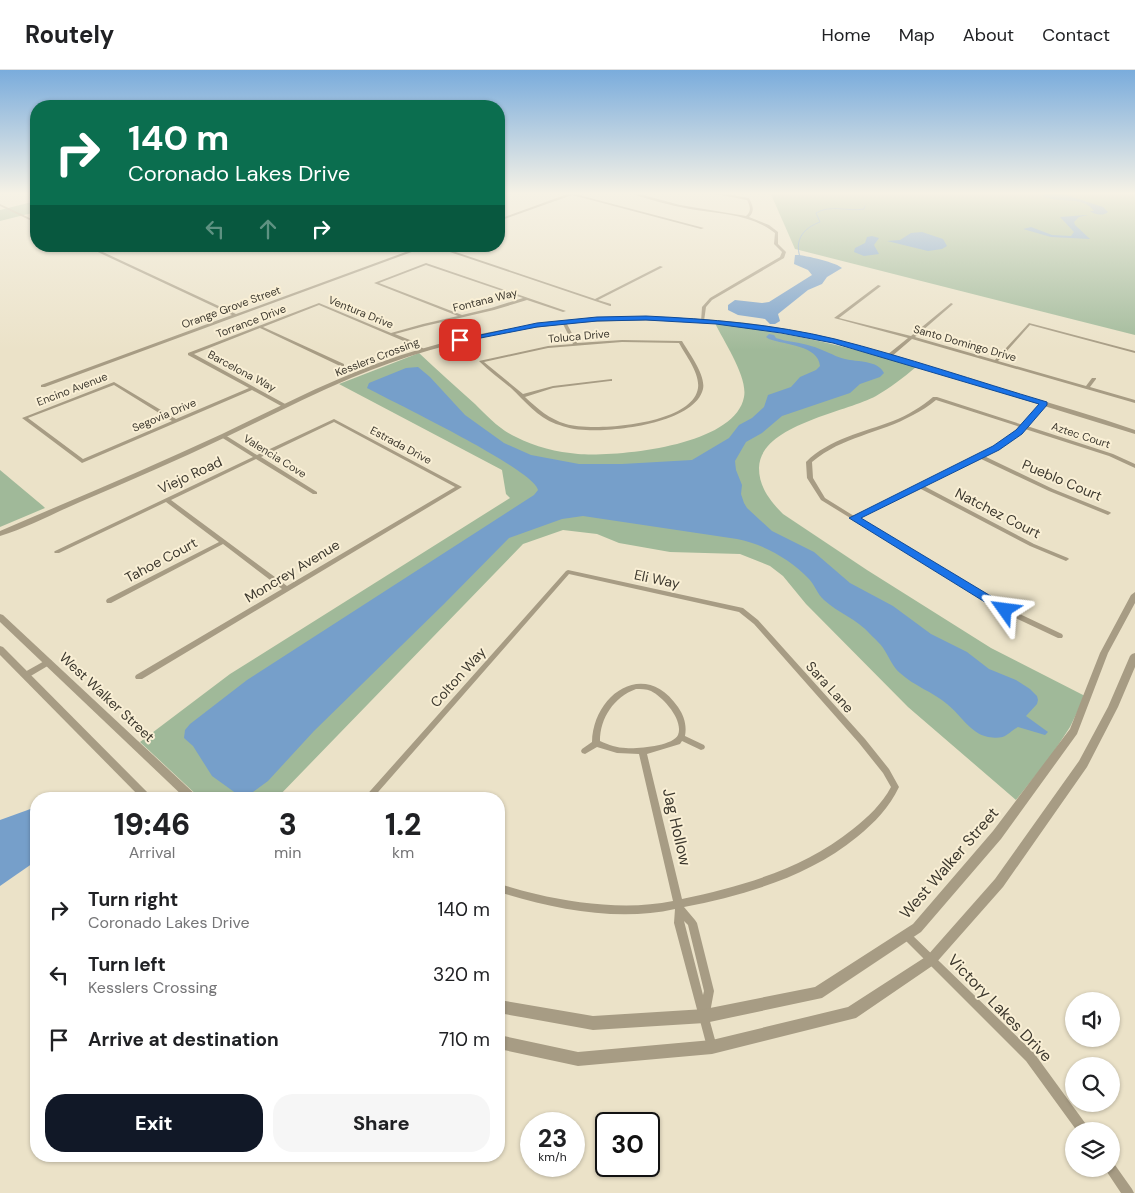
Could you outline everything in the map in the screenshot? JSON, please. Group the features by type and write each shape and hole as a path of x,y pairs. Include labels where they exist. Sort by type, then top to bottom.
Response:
{"street":[{"path":"702,321 704,307 711,299 784,255 776,244"},
{"path":"100,252 234,315"},
{"name":"Orange Grove Street","path":"43,386 409,252"},
{"path":"452,252 610,305"},
{"path":"460,316 376,283 426,264 564,311"},
{"path":"595,300 661,268"},
{"name":"Santo Domingo Drive","path":"878,286 836,318 911,337 1135,402"},
{"name":"Fontana Way","path":"391,334 526,299"},
{"name":"Torrance Drive","path":"190,354 319,304"},
{"name":"Ventura Drive","path":"319,304 391,334 422,350"},
{"path":"888,356 951,304"},
{"name":"Kesslers Crossing","path":"0,534 387,362 422,350 479,335 564,322 630,318 702,321 813,336 888,356 1135,432"},
{"path":"564,322 575,344"},
{"path":"994,362 1029,324 1135,352"},
{"path":"260,327 342,366"},
{"name":"Toluca Drive","path":"622,341 680,342 698,375 700,391 687,407 660,420 609,428 579,428 564,425 541,415 481,361 514,353 575,344 622,341"},
{"name":"Barcelona Way","path":"190,354 285,406"},
{"path":"1087,388 1094,379"},
{"path":"522,396 553,387 610,380"},
{"name":"Encino Avenue","path":"82,461 24,418 114,383 174,421"},
{"name":"Segovia Drive","path":"82,461 253,388"},
{"name":"Aztec Court","path":"854,518 822,499 810,478 809,462 828,448 901,419 929,404 935,398 1111,456 1135,466"},
{"path":"854,518 996,448 1023,427 1044,404"},
{"name":"Viejo Road","path":"57,552 334,420"},
{"name":"Estrada Drive","path":"334,420 459,487"},
{"name":"Valencia Cove","path":"223,436 315,493"},
{"name":"Pueblo Court","path":"979,456 1051,490 1108,513"},
{"name":"Natchez Court","path":"920,486 1032,545 1066,559"},
{"name":"Moncrey Avenue","path":"139,677 459,487"},
{"path":"166,500 286,589"},
{"path":"854,518 1005,610 1060,636"},
{"name":"Tahoe Court","path":"110,601 223,542"},
{"name":"Eli Way","path":"568,572 741,610"},
{"name":"Colton Way","path":"373,792 568,572"},
{"name":"West Walker Street","path":"505,1008 593,1023 705,1016 817,993 918,928 997,835 1074,731 1104,653 1135,595"},
{"name":"Sara Lane","path":"679,907 777,878 806,864 856,832 890,800 894,787 886,771 862,741 756,622 741,610"},
{"name":"West Walker Street","path":"0,617 186,792"},
{"path":"0,648 142,792"},
{"path":"505,1043 578,1059 712,1047 851,1013 931,960 999,883 1079,770 1096,741 1135,656"},
{"path":"26,675 48,662"},
{"path":"635,686 645,686 663,695 683,725 684,732 682,738 670,745 642,751 629,753 617,751 596,743 596,733 602,717 626,688 635,686"},
{"path":"682,738 701,747"},
{"path":"585,751 596,743"},
{"name":"Jag Hollow","path":"642,751 679,907 692,924 709,991 705,1016 712,1047"},
{"path":"505,890 545,902 596,908 679,907"},
{"name":"Victory Lakes Drive","path":"906,935 1030,1057 1077,1122"},
{"path":"1116,1177 1128,1193"}],"green space":[{"path":"793,244 1135,244 1135,335 795,249"},
{"path":"715,323 817,340 916,367 876,396 806,422 773,441 763,453 759,475 770,499 783,514 867,570 991,648 1085,696 1070,727 1051,756 1016,800 908,707 806,604 783,576 770,566 740,554 670,552 619,543 597,534 563,530 523,544 283,792 194,792 140,742 230,674 510,498 506,494 502,470 339,384 419,353 494,422 523,441 562,452 578,454 620,453 673,445 698,437 720,427 736,414 744,397 744,389 734,360"},
{"path":"0,470 43,506 45,508 0,527"}],"water":[{"path":"862,244 874,244 879,254 864,256 854,252 855,248"},
{"path":"901,244 946,244 947,246 942,249 928,251"},
{"path":"795,255 820,259 842,268 827,277 822,284 808,290 778,314 780,321 775,324 770,324 765,319 738,315 728,310 728,305 735,300 769,302 812,275 808,270 794,264"},
{"path":"769,334 774,335 776,338 815,347 845,359 867,362 877,366 884,373 880,377 860,384 850,393 782,416 762,433 746,442 735,461 736,470 742,485 741,494 747,508 772,531 814,552 850,583 893,606 931,634 967,652 989,669 1016,680 1030,689 1037,696 1038,700 1037,704 1026,716 1048,732 1045,735 1018,727 999,738 988,737 976,732 942,700 911,682 900,673 893,666 884,649 865,629 824,600 811,581 802,572 776,553 737,539 583,516 562,519 509,538 314,731 268,781 253,792 234,792 212,776 193,746 184,738 185,730 190,724 247,680 534,495 538,490 531,480 514,468 461,437 367,388 369,383 406,368 418,367 430,377 465,415 504,443 531,455 579,464 622,464 692,460 729,438 739,425 752,418 764,407 768,395 791,387 800,377 816,370 820,366 818,359 807,350 766,337"},
{"path":"30,809 30,865 0,886 0,820"}],"waterway":[{"path":"798,244 800,257"}],"route":[{"path":"460,340 537,325 597,319 646,318 716,322 781,330 834,341 1044,404 1019,432 996,448 854,518 1005,610"}]}
